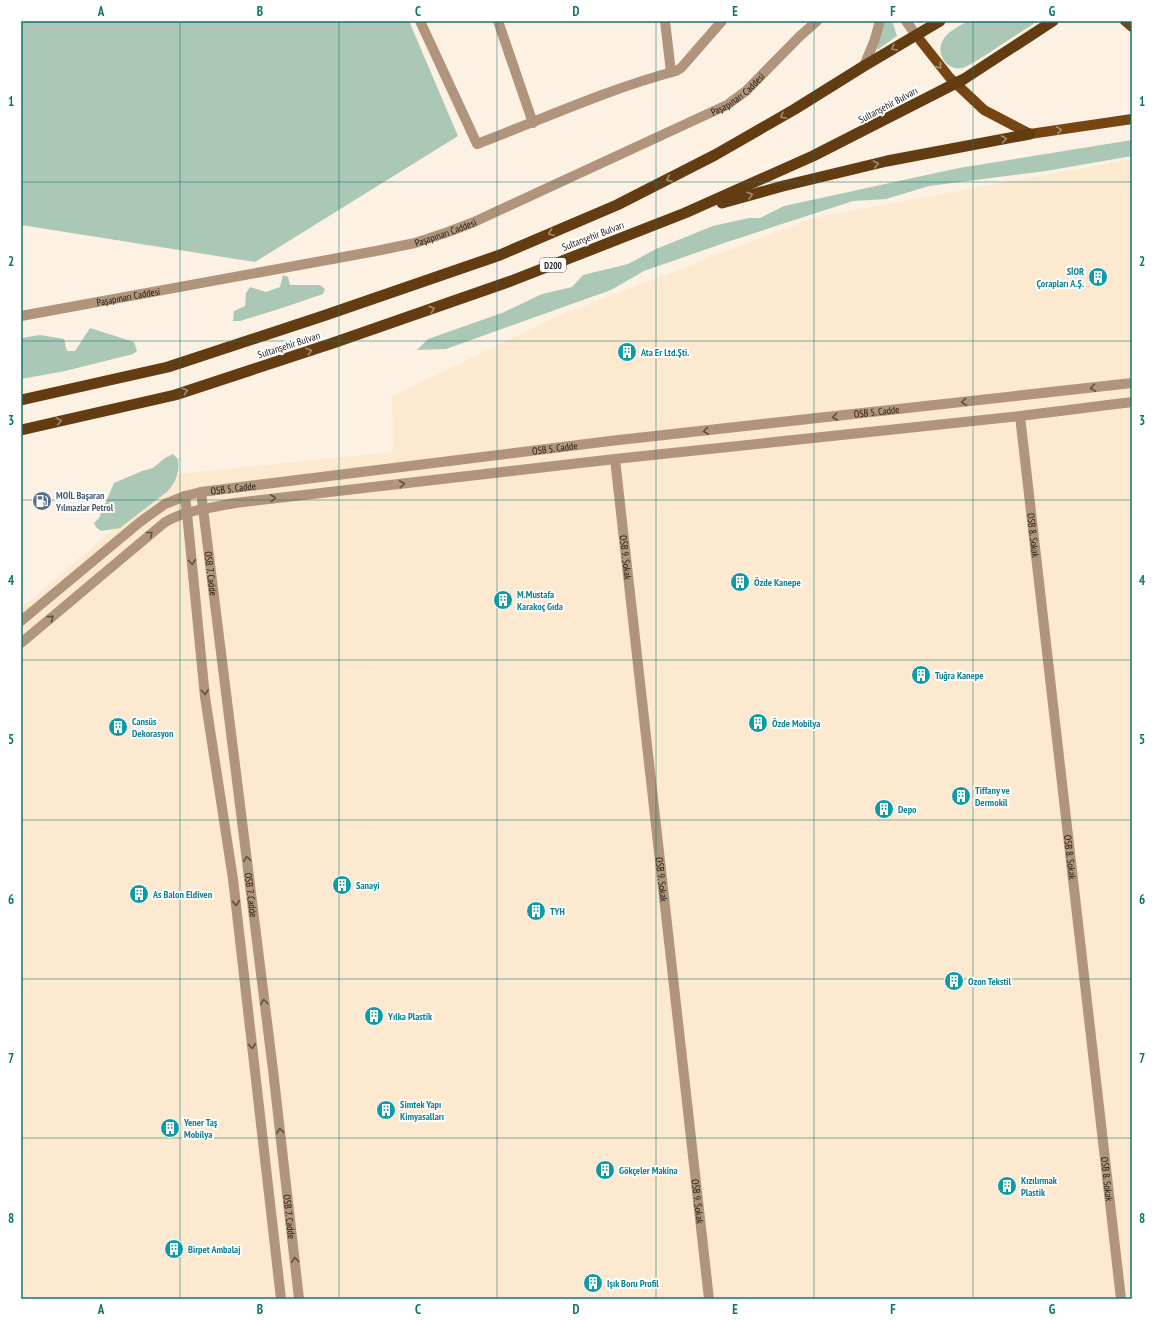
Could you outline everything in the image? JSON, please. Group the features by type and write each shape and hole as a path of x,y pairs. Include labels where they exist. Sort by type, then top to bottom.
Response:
{"highway":[{"name":"Sultanşehir Bulvarı","path":"21,400 168,367 323,316 500,255 617,205 708,159 795,109 940,21"},
{"name":"Sultanşehir Bulvarı","path":"21,430 183,392 340,341 511,281 685,213 813,156 955,84 1053,21"},
{"path":"685,213 783,186 887,161 1030,134"}],"main road":[{"path":"1125,21 1132,26"},
{"path":"916,35 955,84 984,110 1030,134 1132,119"}],"street":[{"path":"420,21 477,144 533,123 582,102 681,68 722,21"},
{"path":"498,21 533,123"},
{"path":"665,21 671,72"},
{"name":"Paşapınarı Caddesi","path":"21,316 396,247 416,243 448,232 474,222 727,104 746,91 800,36 817,21"},
{"path":"864,66 874,42 880,21"},
{"path":"906,21 916,35"},
{"name":"OSB 5. Cadde","path":"21,621 140,522 165,504 184,496 201,492 610,441 1132,383"},
{"path":"21,643 172,517 204,509 235,503 1020,416 1132,402"},
{"name":"OSB 8. Sokak","path":"1020,416 1121,1299"},
{"name":"OSB 9. Sokak","path":"615,460 709,1299"},
{"name":"OSB 7. Cadde","path":"201,492 271,1054 299,1299"},
{"name":"OSB 7. Cadde","path":"184,496 187,513 205,698 233,879 281,1299"}],"shaded area":[{"path":"1132,159 1132,1299 21,1299 21,608 178,474 393,452 392,396 558,316 813,218"}],"green space":[{"path":"21,21 409,21 458,136 255,262 21,225"},
{"path":"884,21 892,21 897,36 877,50"},
{"path":"968,21 1038,21 969,65 962,68 952,67 944,61 942,57 942,42 946,35"},
{"path":"1132,140 1132,156 1046,171 929,186 886,199 853,201 644,271 611,290 446,349 417,350 428,339 502,313 542,294 572,287 583,275 628,264 656,249 713,226 749,218 760,218 784,206 959,168"},
{"path":"283,275 288,277 290,285 320,285 325,289 323,294 240,321 233,321 234,311 245,306 246,293 250,287 266,292 280,287"},
{"path":"90,328 134,342 137,351 133,354 65,371 21,379 21,338 40,335 64,339 67,351 75,351"},
{"path":"173,454 178,459 178,472 168,491 120,528 101,531 96,527 94,523 99,518 114,483 153,468 165,458"}],"place":[{"name":"SİOR Çorapları A.Ş.","path":"1098,277"},
{"name":"Ata Er Ltd.Şti.","path":"627,352"},
{"name":"MOİL Başaran Yılmazlar Petrol","path":"42,501"},
{"name":"Özde Kanepe","path":"740,582"},
{"name":"M.Mustafa Karakoç Gıda","path":"503,600"},
{"name":"Tuğra Kanepe","path":"921,675"},
{"name":"Özde Mobilya","path":"758,723"},
{"name":"Cansüs Dekorasyon","path":"118,727"},
{"name":"Tiffany ve Dermokil","path":"961,796"},
{"name":"Depo","path":"884,809"},
{"name":"Sanayi","path":"342,885"},
{"name":"As Balon Eldiven","path":"139,894"},
{"name":"TYH","path":"536,911"},
{"name":"Ozon Tekstil","path":"954,981"},
{"name":"Yılka Plastik","path":"374,1016"},
{"name":"Simtek Yapı Kimyasalları","path":"386,1110"},
{"name":"Yener Taş Mobilya","path":"170,1128"},
{"name":"Gökçeler Makina","path":"605,1170"},
{"name":"Kızılırmak Plastik","path":"1007,1186"},
{"name":"Birpet Ambalaj","path":"174,1249"},
{"name":"Işık Boru Profil","path":"593,1283"}]}
